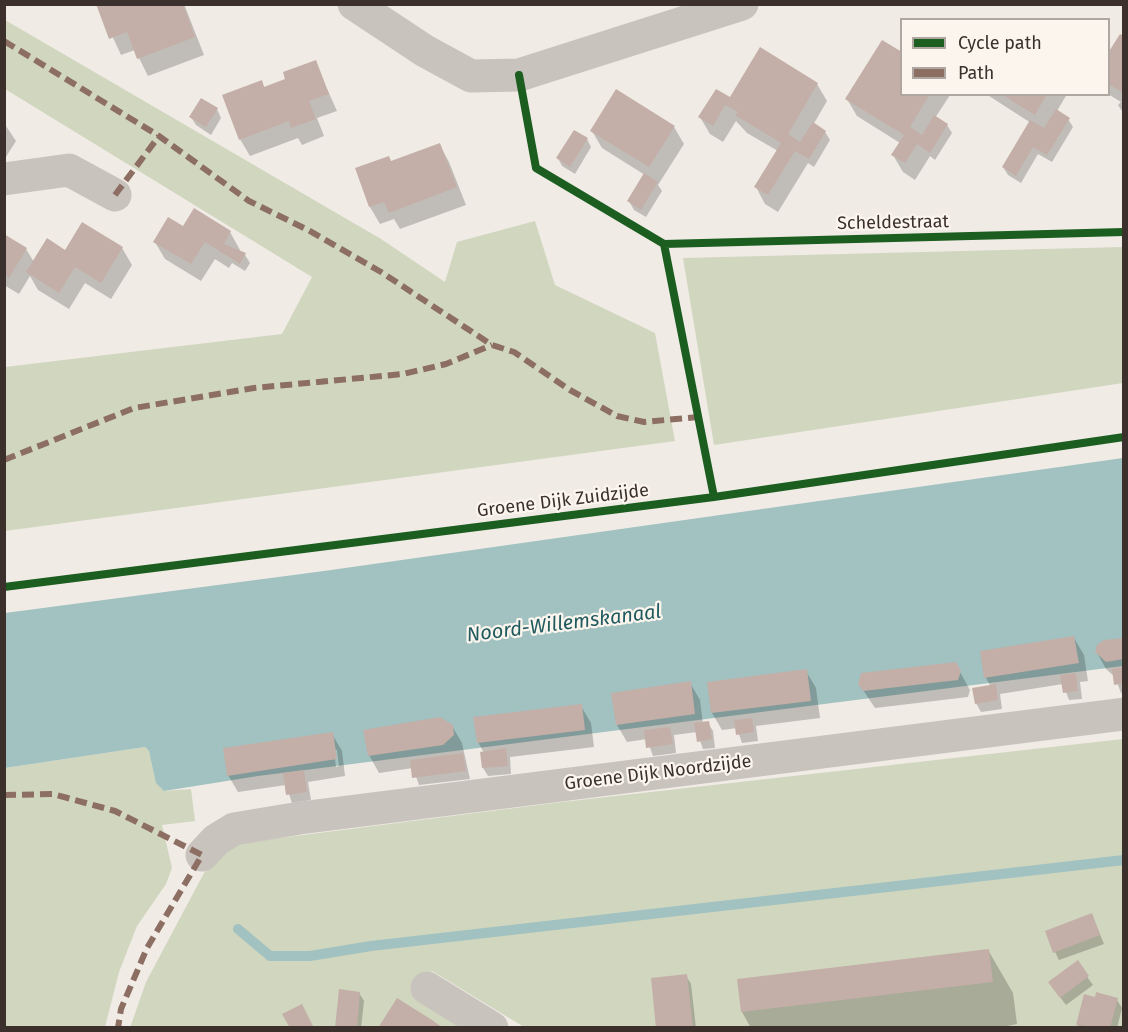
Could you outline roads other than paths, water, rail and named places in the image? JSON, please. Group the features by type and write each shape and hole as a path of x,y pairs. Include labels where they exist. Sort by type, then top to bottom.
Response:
{"street":[{"path":"354,4 425,51 471,76 519,75 742,4"},
{"path":"4,179 69,170 114,195"},
{"name":"Groene Dijk Noordzijde","path":"202,855 216,840 234,829 300,818 1124,714"},
{"path":"427,988 492,1028"}],"water":[{"name":"Noord-Willemskanaal","path":"1123,458 1123,666 258,776 164,791 156,783 149,751 145,747 5,768 5,613 324,571"}],"waterway":[{"path":"238,929 270,956 310,956 371,946 1124,860"}]}
